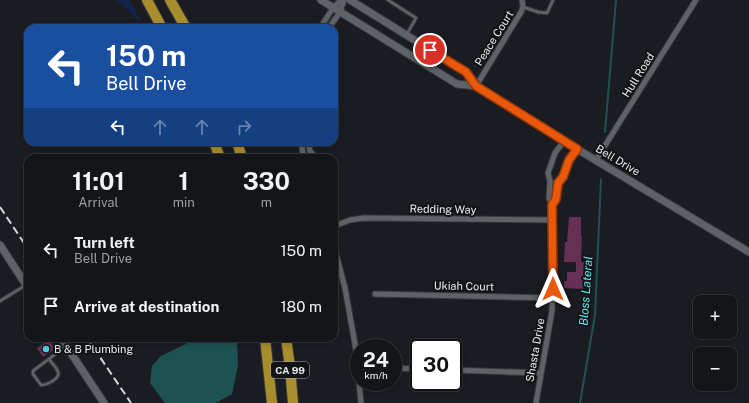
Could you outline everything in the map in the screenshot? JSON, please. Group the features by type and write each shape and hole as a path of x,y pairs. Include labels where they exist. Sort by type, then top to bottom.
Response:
{"highway":[{"path":"147,0 160,24"},
{"path":"170,0 184,24"},
{"name":"CA 99","path":"265,342 272,403"},
{"name":"CA 99","path":"287,342 293,403"}],"street":[{"name":"Bell Drive","path":"321,0 457,84 476,86"},
{"path":"323,24 333,8 342,0"},
{"path":"331,24 340,12 342,0"},
{"name":"Bell Drive","path":"350,0 466,72 476,86 577,149 749,252"},
{"name":"Peace Court","path":"476,86 524,8 522,0"},
{"name":"Hull Road","path":"596,160 696,0"},
{"name":"Shasta Drive","path":"536,403 552,311 552,205 549,198 550,181 548,173 555,153 564,141"},
{"name":"Shasta Drive","path":"552,205 556,199 558,183 563,177 569,160 577,149"},
{"path":"550,181 553,183 558,183"},
{"name":"Redding Way","path":"338,224 350,220 364,218 552,220"},
{"path":"0,245 24,281"},
{"path":"338,260 346,288 356,350 361,403"},
{"name":"Ukiah Court","path":"375,294 552,298"},
{"path":"64,342 104,403"},
{"path":"462,370 541,373"}],"lane":[{"path":"388,0 416,18 406,35"},
{"path":"524,8 547,13 553,0"},
{"path":"0,301 24,288"},
{"path":"49,359 58,372 58,376 56,379 42,385 32,371 66,346"}],"shaded area":[{"path":"116,0 129,0 143,24"},
{"path":"190,342 237,342 238,365 232,394 216,403 165,403 150,383 152,366 161,356"}],"building":[{"path":"569,217 581,217 581,262 584,262 583,289 564,288 564,281 567,281 567,272 576,272 576,262 564,262 565,242 567,242"},
{"name":"B & B Plumbing","path":"46,342 50,342 55,349 43,357 37,348"}],"waterway":[{"name":"Bloss Lateral","path":"605,132 616,0"},
{"name":"Bloss Lateral","path":"580,403 595,315 601,179"}],"railway":[{"path":"0,207 24,243"},
{"path":"90,342 131,403"}],"place":[{"name":"B & B Plumbing","path":"46,349"}],"route":[{"path":"430,50 466,72 476,86 577,149 569,160 563,177 558,183 556,199 552,205 553,289"}]}
